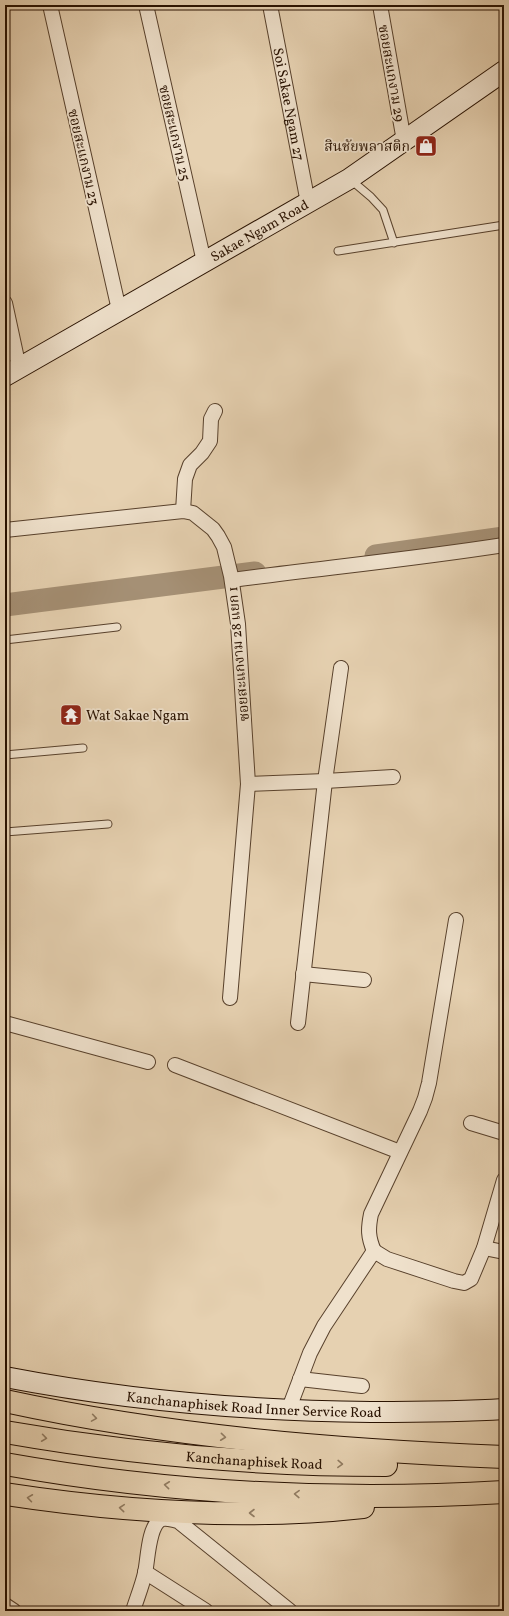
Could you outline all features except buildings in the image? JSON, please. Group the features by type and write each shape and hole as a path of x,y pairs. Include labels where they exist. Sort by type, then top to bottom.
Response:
{"highway":[{"path":"5,1401 122,1423 246,1440 388,1452 504,1457"},
{"name":"Kanchanaphisek Road","path":"5,1432 128,1450 242,1460 358,1465 418,1465 504,1462"},
{"path":"5,1464 120,1480 235,1491 361,1496 495,1493"},
{"path":"5,1494 121,1508 197,1513 275,1513 334,1510 495,1493"}],"street":[{"name":"ซอยสะแกงาม 23","path":"50,5 119,310"},
{"name":"ซอยสะแกงาม 25","path":"146,5 204,262"},
{"name":"Soi Sakae Ngam 27","path":"270,5 308,203"},
{"name":"ซอยสะแกงาม 29","path":"380,5 404,141"},
{"name":"Sakae Ngam Road","path":"12,372 349,179 504,71"},
{"path":"5,303 12,372"},
{"path":"5,530 183,511 185,479 190,465 202,453 210,441 211,419 215,411"},
{"name":"ซอยสะแกงาม 28 แยก 1","path":"183,511 193,513 213,529 218,536 227,557 232,578 238,624 248,784 230,998"},
{"path":"232,578 422,558 504,545"},
{"path":"298,1023 325,781 341,668"},
{"path":"248,784 393,777"},
{"path":"456,920 429,1083 420,1112 371,1214 369,1238 374,1251 387,1259 464,1283 471,1279 484,1248 504,1180"},
{"path":"303,974 364,980"},
{"path":"5,1023 148,1062"},
{"path":"175,1065 400,1152"},
{"path":"471,1123 504,1133"},
{"path":"484,1248 504,1252"},
{"path":"288,1411 300,1379 324,1326 374,1251"},
{"name":"Kanchanaphisek Road Inner Service Road","path":"5,1377 43,1384 164,1400 288,1411 431,1412 504,1409"},
{"path":"300,1379 362,1386"},
{"path":"133,1611 145,1572 152,1532 156,1523 161,1519 169,1518 178,1522 290,1611"},
{"path":"145,1572 206,1611"}],"lane":[{"path":"349,179 371,197 383,210 394,243"},
{"path":"338,251 504,226"},
{"path":"5,640 117,627"},
{"path":"5,755 83,748"},
{"path":"5,832 108,824"}],"waterway":[{"path":"376,556 504,538"},
{"path":"5,605 255,573"}],"place":[{"name":"สินชัยพลาสติก","path":"426,146"},
{"name":"Wat Sakae Ngam","path":"71,715"}]}
